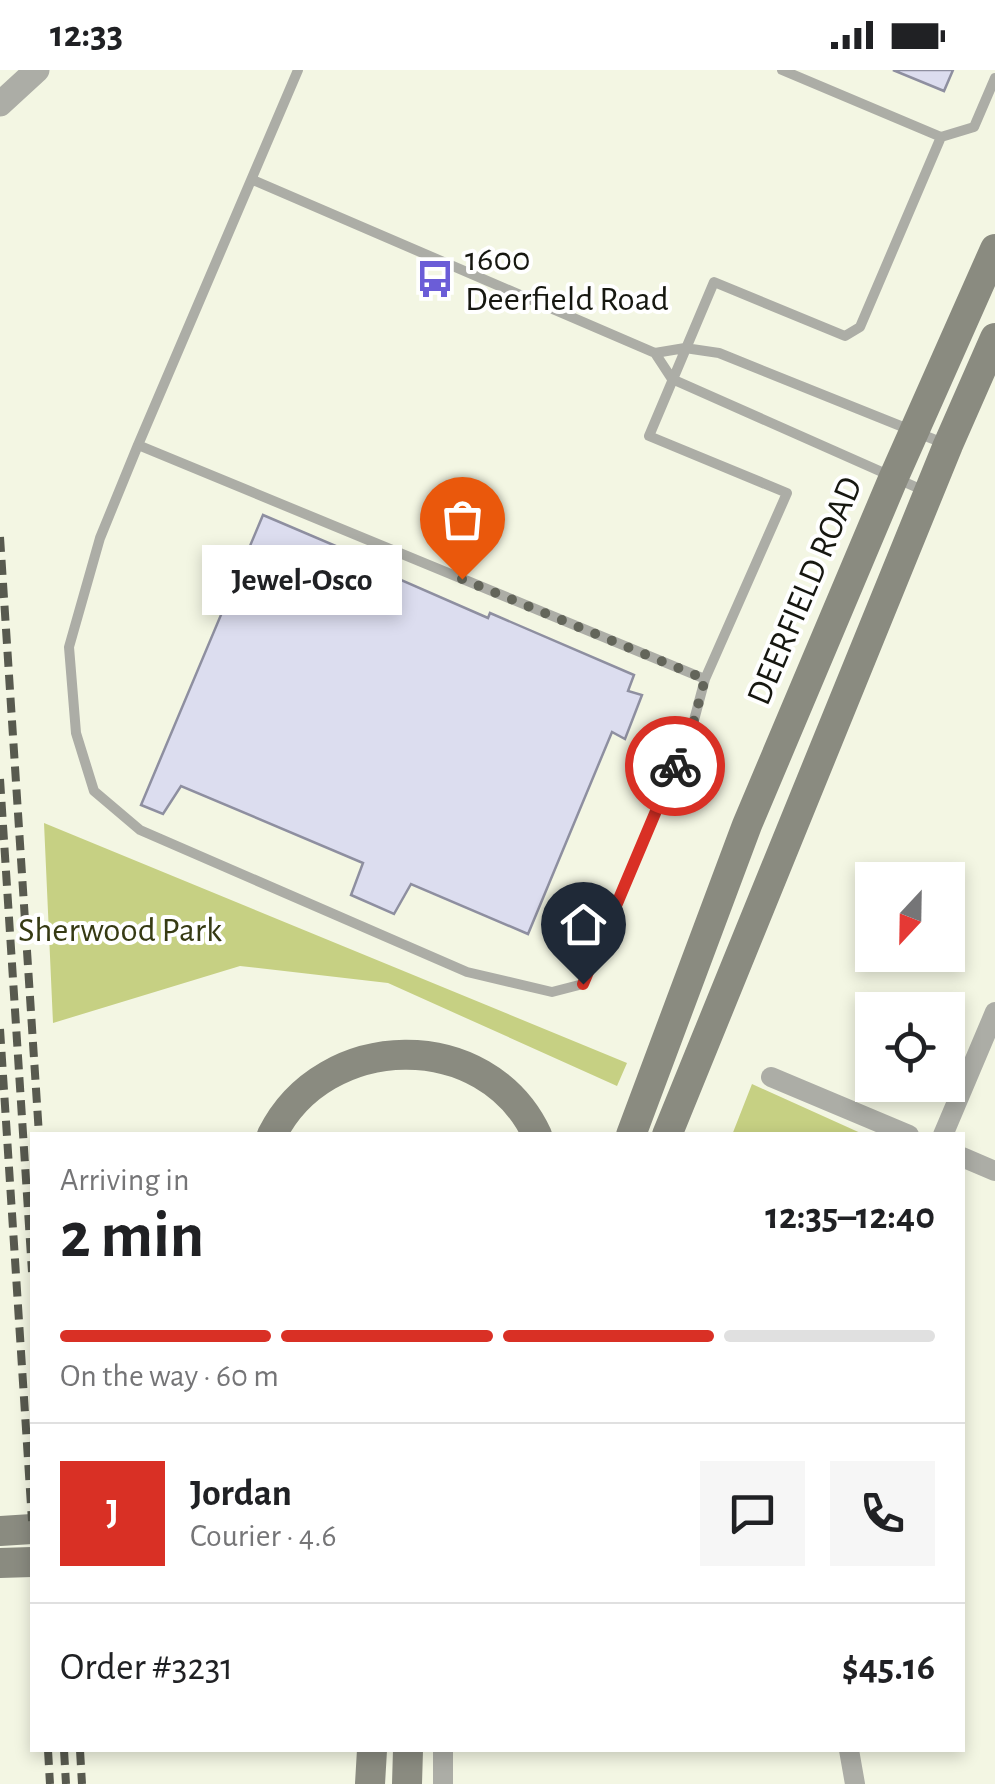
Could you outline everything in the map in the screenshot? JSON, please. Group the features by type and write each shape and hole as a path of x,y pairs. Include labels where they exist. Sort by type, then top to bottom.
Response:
{"main road":[{"name":"DEERFIELD ROAD","path":"631,1132 748,825 995,249"},
{"path":"668,1132 995,338"},
{"path":"273,1132 279,1120 322,1077 365,1058 388,1053 438,1056 474,1070 506,1092 536,1132"},
{"path":"0,1531 30,1530"},
{"path":"0,1564 30,1562"},
{"path":"370,1784 372,1752"},
{"path":"407,1784 408,1752"}],"street":[{"path":"0,104 36,70"},
{"path":"943,1132 995,1012"},
{"path":"771,1077 902,1132"},
{"path":"965,1158 995,1170"},
{"path":"443,1752 443,1784"},
{"path":"849,1752 855,1784"}],"lane":[{"path":"298,70 100,538 69,646 76,733 94,792 140,830 467,972 552,992 583,984 693,724 705,679 787,493 650,436 714,282 845,336 860,326 941,137"},
{"path":"782,70 941,137 974,128 995,78"},
{"path":"253,180 656,354 672,379 928,493"},
{"path":"656,354 686,348 719,352 948,445"},
{"path":"138,445 705,679"},
{"path":"674,1022 708,1038"}],"green space":[{"name":"Sherwood Park","path":"44,823 627,1063 617,1086 388,983 240,966 53,1023"},
{"path":"752,1084 858,1132 733,1132"}],"building":[{"path":"893,70 953,70 944,91"},
{"path":"263,515 397,572 394,577 488,618 490,613 634,675 628,691 642,695 625,739 612,732 528,934 411,884 394,914 351,895 363,863 181,786 163,814 141,805"}],"railway":[{"path":"0,537 39,1132"},
{"path":"0,779 30,1241"},
{"path":"0,1029 30,1490"},
{"path":"48,1752 50,1784"},
{"path":"64,1752 66,1784"},
{"path":"80,1752 82,1784"}],"way so far":[{"path":"462,579 705,679 693,724 675,766"}],"place":[{"name":"1600 Deerfield Road","path":"435,279"},
{"name":"Jewel-Osco","path":"462,579"}],"route":[{"path":"583,984 675,766"}]}
